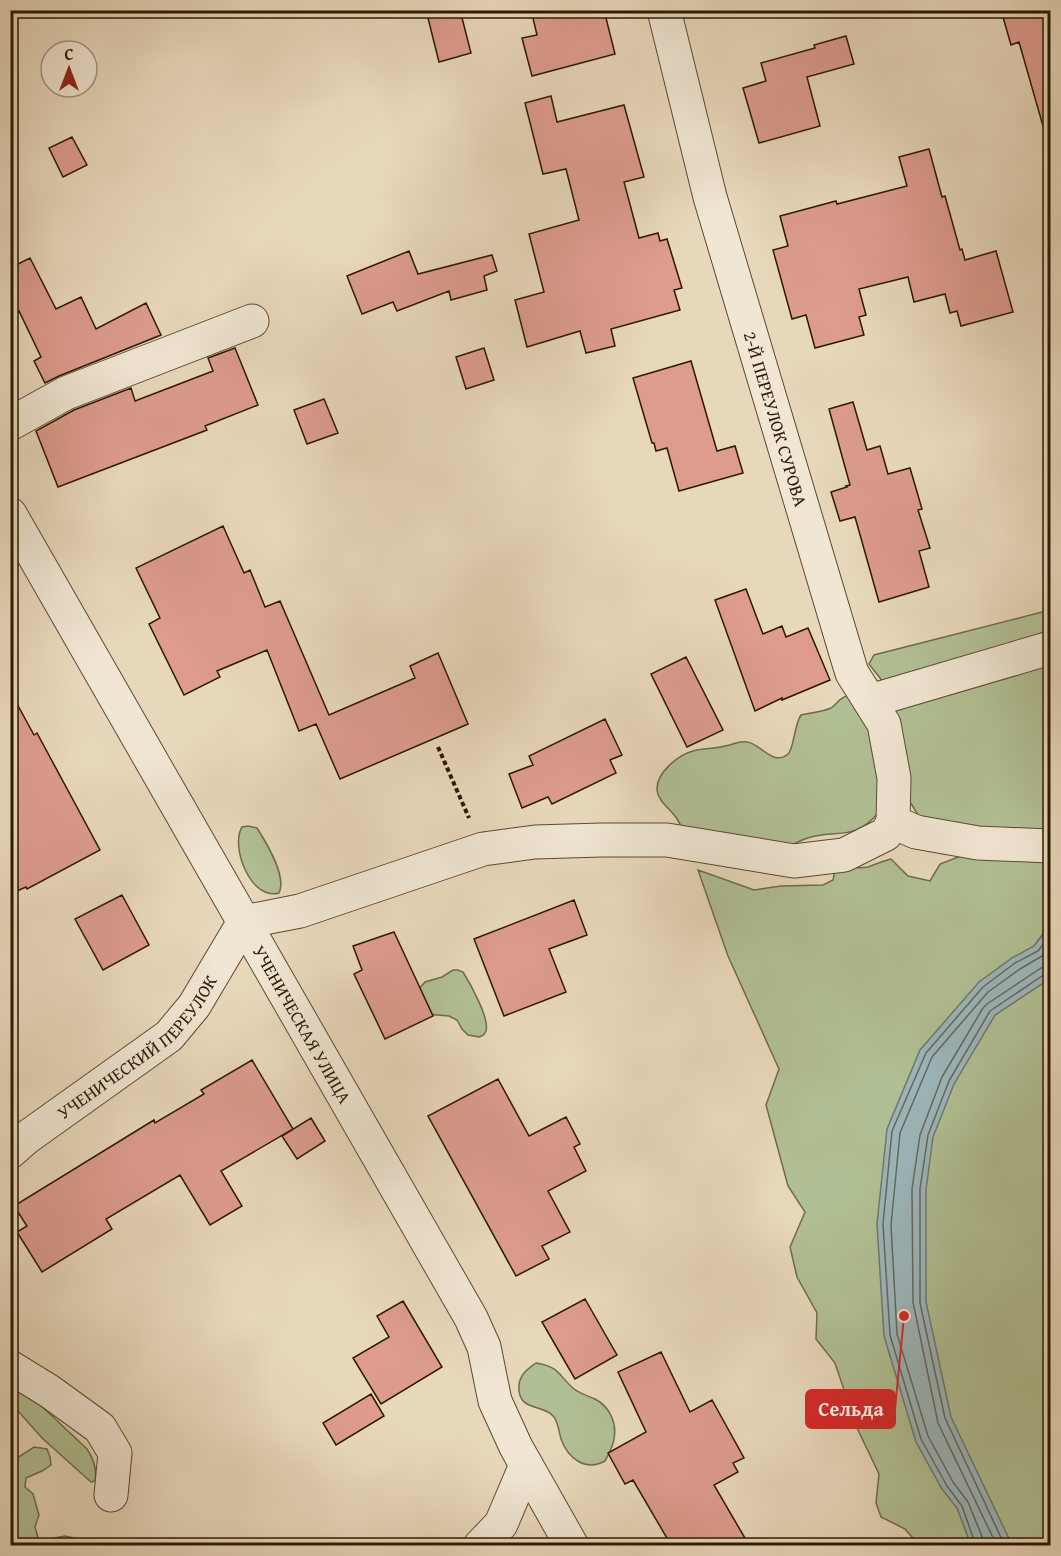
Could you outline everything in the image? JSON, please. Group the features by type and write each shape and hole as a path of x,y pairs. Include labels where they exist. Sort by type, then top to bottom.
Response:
{"street":[{"name":"2-Й ПЕРЕУЛОК СУРОВА","path":"664,10 710,197 852,673 884,723 894,778 893,822"},
{"path":"10,424 66,393 252,321"},
{"name":"УЧЕНИЧЕСКАЯ УЛИЦА","path":"10,514 471,1318 484,1347 495,1401 516,1447 572,1545"},
{"path":"870,701 1050,648"},
{"path":"244,922 300,910 483,849 535,842 667,840 794,861 844,855 886,834 893,822 916,832 978,843 1050,846"},
{"name":"УЧЕНИЧЕСКИЙ ПЕРЕУЛОК","path":"10,1152 26,1138 169,1036 194,1006 244,922"},
{"path":"10,1367 49,1391 100,1428 114,1453 111,1495"},
{"path":"480,1545 501,1524 526,1465"}],"path":[{"path":"438,747 483,849"}],"green space":[{"path":"1050,610 1050,833 923,823 910,802 894,705 880,678 869,664 874,655"},
{"path":"847,696 881,727 879,812 863,827 848,832 807,838 778,854 682,828 659,798 657,790 660,777 681,756 697,750 744,742 752,743 777,758 782,757 790,751 801,715 831,708"},
{"path":"242,827 257,828 274,860 280,878 279,893 269,893 260,889 246,870 241,859 239,836"},
{"path":"966,854 1050,862 1050,927 1034,946 1044,982 1050,977 1050,1545 1012,1545 1006,1533 983,1545 919,1545 905,1529 881,1517 876,1503 879,1474 857,1428 835,1363 816,1339 817,1313 797,1277 790,1247 805,1212 788,1186 766,1105 779,1069 728,956 698,870 754,890 781,886 823,885 833,880 835,870 839,866 864,868 891,859 908,876 930,881 940,864"},
{"path":"453,970 463,972 474,992 485,1018 484,1035 479,1037 468,1035 457,1020 449,1016 425,1014 418,990 425,982 442,977"},
{"path":"536,1363 554,1369 574,1389 605,1406 613,1421 615,1433 613,1445 605,1461 591,1465 578,1461 564,1446 554,1417 522,1400 519,1385 521,1378"},
{"path":"10,1379 87,1449 94,1464 95,1481 91,1482 42,1438 11,1403"},
{"path":"34,1447 47,1449 51,1465 26,1478 25,1487 33,1494 39,1515 35,1527 39,1541 65,1536 83,1540 83,1545 11,1545 11,1462"}],"water":[{"path":"1050,927 1050,977 995,1015 954,1084 933,1137 926,1190 926,1302 951,1417 1012,1545 971,1545 957,1508 942,1489 916,1442 884,1336 877,1224 887,1129 920,1050 979,982 1012,958 1034,946"}],"building":[{"path":"426,10 460,10 471,53 439,62"},
{"path":"531,10 604,10 615,54 532,76 522,38 537,35"},
{"path":"1001,10 1050,10 1050,125 1043,126 1019,42 1011,45"},
{"path":"846,36 854,64 807,77 820,126 759,143 743,88 766,81 761,63 815,48 814,45"},
{"path":"551,96 557,122 624,105 644,177 624,182 639,238 658,233 660,241 667,239 682,288 674,290 680,310 611,329 615,346 586,353 580,331 527,347 515,300 544,292 529,234 579,220 566,169 543,174 525,103"},
{"path":"72,137 87,165 63,177 49,148"},
{"path":"929,149 942,197 945,196 965,260 996,251 1013,312 961,326 957,311 950,313 945,294 914,302 908,277 859,289 866,315 859,317 864,335 815,348 806,315 792,319 773,250 788,246 780,216 907,186 899,157"},
{"path":"409,251 418,274 492,255 497,271 484,276 487,290 451,300 449,291 397,311 393,302 362,314 347,276"},
{"path":"30,258 56,309 81,297 96,329 146,303 161,335 45,383 34,361 41,357 19,311 10,315 10,268"},
{"path":"235,348 258,405 205,426 207,430 58,487 36,431 74,410 131,388 135,401 213,371 208,358"},
{"path":"484,348 494,380 466,389 456,357"},
{"path":"691,361 717,451 735,446 743,473 679,491 667,448 656,451 652,443 633,378"},
{"path":"324,399 338,433 307,444 294,410"},
{"path":"853,402 867,450 880,446 888,474 910,468 922,509 918,510 930,548 919,551 929,587 879,602 855,517 840,521 831,492 850,485 829,409"},
{"path":"223,526 244,573 250,570 265,607 280,601 329,715 415,678 410,666 438,653 468,724 340,779 316,724 299,731 267,650 217,671 220,677 184,695 149,624 160,618 136,568"},
{"path":"746,589 763,634 782,626 786,637 808,628 830,680 755,711 715,600"},
{"path":"686,657 723,730 687,747 651,674"},
{"path":"10,691 34,735 37,733 100,850 27,889 26,887 10,894"},
{"path":"605,719 622,755 610,760 616,773 552,804 548,797 522,808 509,774 533,765 529,756"},
{"path":"122,895 149,945 103,970 75,919"},
{"path":"574,900 587,935 549,949 566,992 504,1016 474,939"},
{"path":"394,932 433,1016 385,1039 354,974 362,970 353,946"},
{"path":"252,1060 293,1129 221,1171 242,1206 210,1225 180,1175 106,1219 112,1229 42,1272 17,1232 27,1226 14,1206 154,1120 155,1123 204,1094 201,1090"},
{"path":"498,1079 529,1136 566,1117 580,1144 574,1147 586,1171 548,1191 570,1232 542,1246 549,1259 516,1276 428,1116"},
{"path":"311,1118 325,1141 297,1159 282,1136"},
{"path":"585,1299 617,1355 575,1379 542,1322"},
{"path":"403,1301 442,1367 381,1404 353,1358 389,1337 377,1316"},
{"path":"661,1352 690,1412 712,1400 744,1458 733,1463 738,1472 714,1485 749,1545 671,1545 633,1480 625,1484 608,1453 646,1432 618,1372"},
{"path":"371,1394 384,1416 336,1445 323,1423"}],"place":[{"name":"Сельда","path":"904,1316"}]}
